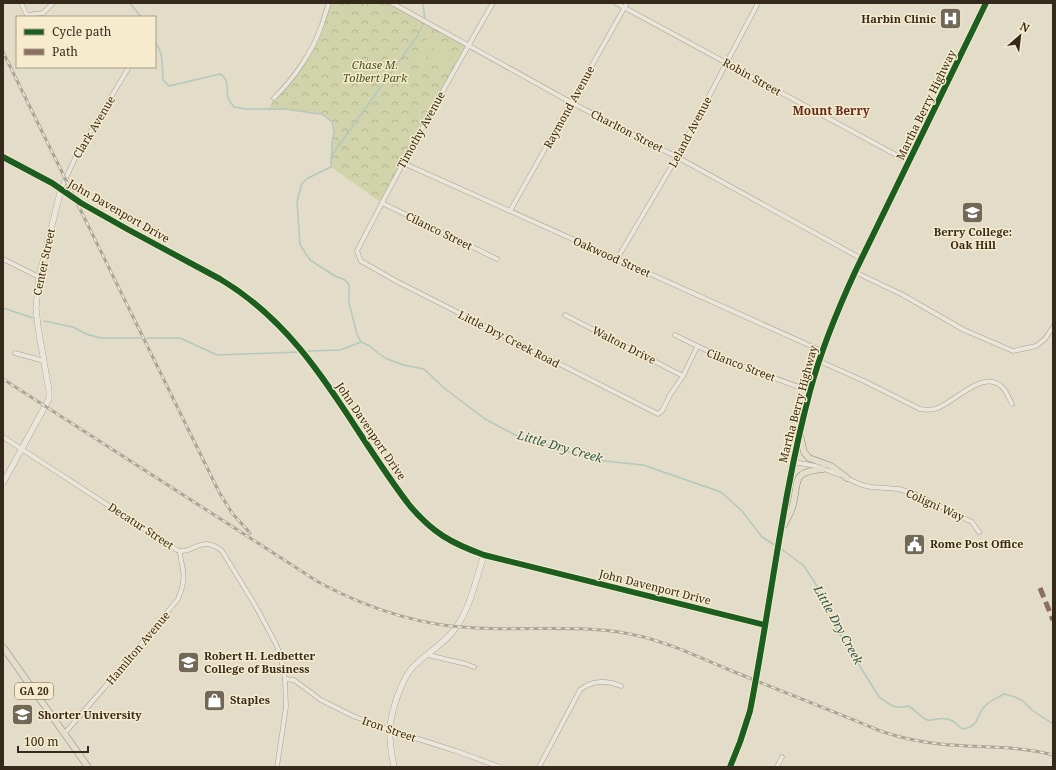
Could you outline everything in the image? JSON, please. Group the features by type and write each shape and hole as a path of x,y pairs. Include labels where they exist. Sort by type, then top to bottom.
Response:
{"main road":[{"name":"Martha Berry Highway","path":"785,519 793,462 800,432 810,391 834,318 986,3"},
{"path":"800,432 804,452 809,458 831,466 847,478"},
{"path":"730,767 750,711 779,538 785,519 792,507 798,479 800,476 809,471 823,469"},
{"name":"GA 20","path":"3,647 88,767"}],"street":[{"path":"22,3 28,16 43,14 53,3"},
{"path":"274,98 287,86 317,37 329,3"},
{"name":"Charlton Street","path":"392,3 572,103 677,157 862,259"},
{"name":"Timothy Avenue","path":"361,260 357,251 403,163 493,3"},
{"name":"Robin Street","path":"616,3 909,162"},
{"name":"Raymond Avenue","path":"510,212 627,3"},
{"name":"Leland Avenue","path":"617,259 677,157 758,3"},
{"name":"Clark Avenue","path":"61,189 76,156 129,68"},
{"name":"John Davenport Drive","path":"3,157 61,189 81,203 114,222 232,286 266,312 305,353 403,496 432,528 451,542 484,555 765,625"},
{"name":"Oakwood Street","path":"403,163 822,351"},
{"name":"Center Street","path":"3,483 50,396 36,317 39,277 61,189"},
{"name":"Cilanco Street","path":"382,203 497,259"},
{"path":"3,259 39,277"},
{"name":"Little Dry Creek Road","path":"361,260 396,281 658,414 662,411 670,395 683,376"},
{"path":"855,272 903,295 964,330 1013,351 1036,346 1045,339 1053,327"},
{"name":"Walton Drive","path":"565,315 683,376"},
{"name":"Cilanco Street","path":"675,335 697,347 742,366 810,391"},
{"path":"683,376 697,347"},
{"path":"16,353 44,361"},
{"path":"819,361 864,381 920,409 929,410 939,408 977,384 986,381 1000,385 1012,404"},
{"name":"Decatur Street","path":"3,437 67,480 180,551 205,544 214,545 222,551 255,605 276,644 285,679 286,707 278,767"},
{"name":"Coligni Way","path":"793,462 823,469 866,486 899,489 915,494 972,522 979,532"},
{"name":"Hamilton Avenue","path":"64,734 178,599 184,580 180,551"},
{"path":"394,767 390,730 394,710 404,678 413,667 451,633 460,622 469,602 484,555"},
{"path":"428,655 474,667"},
{"name":"Iron Street","path":"285,679 294,680 321,700 339,710 390,730 500,767"},
{"path":"539,767 583,687 606,681 613,682 621,686"},
{"path":"777,767 782,757"}],"green space":[{"name":"Chase M. Tolbert Park","path":"329,3 392,3 468,46 382,203 331,167 334,132 332,122 322,114 286,109 268,110 274,98 287,86 317,37"},
{"path":"426,39 435,44 424,61 415,56"},
{"path":"436,45 442,49 434,64 427,60"},
{"path":"446,51 452,55 444,69 438,66"}],"waterway":[{"path":"130,3 140,16"},
{"name":"Little Dry Creek","path":"332,155 418,35 425,21 423,3"},
{"name":"Little Dry Creek","path":"156,44 161,56 163,80 169,86 220,74 225,79 228,98 234,107 246,109 286,109 322,114 332,122 334,132 331,167 308,178 302,183 297,202 300,245 310,260 335,276 345,280 349,285 349,303 357,334 361,342 370,346 387,359 404,365 424,369 444,388 485,419 515,435 595,460 643,465 721,492 742,511 762,537 776,546"},
{"path":"3,308 33,318"},
{"path":"44,321 73,327 86,334 101,338 141,338"},
{"path":"147,338 180,338 217,355 298,352"},
{"path":"308,351 340,350 361,342"},
{"name":"Little Dry Creek","path":"780,548 804,566 817,586 828,614 835,626 879,697 886,702 896,707 908,706 926,720 948,719 962,729 972,726 977,721 981,711 986,705 1004,694 1023,701 1032,710 1053,724"}],"railway":[{"path":"3,52 219,492 232,513 250,533"},
{"path":"3,379 320,583 357,601 376,608 415,620 455,627 495,629 592,629 644,637 684,651 883,732 912,740 933,743 1011,748 1053,755"}],"marked path":[{"path":"1040,588 1053,620"}],"cycle path":[{"path":"730,767 750,711 792,470 810,391 824,346 855,272 986,3"},
{"path":"3,157 52,183 81,203 127,229 220,279 252,301 279,326 304,353 410,506 418,515 443,536 484,555 765,625"}],"place":[{"name":"Harbin Clinic","path":"951,19"},
{"name":"Berry College: Oak Hill","path":"973,212"},
{"name":"Rome Post Office","path":"915,544"},
{"name":"Robert H. Ledbetter College of Business","path":"188,662"},
{"name":"Staples","path":"214,700"},
{"name":"Shorter University","path":"22,715"}],"district":[{"name":"Mount Berry","path":"831,111"}]}
